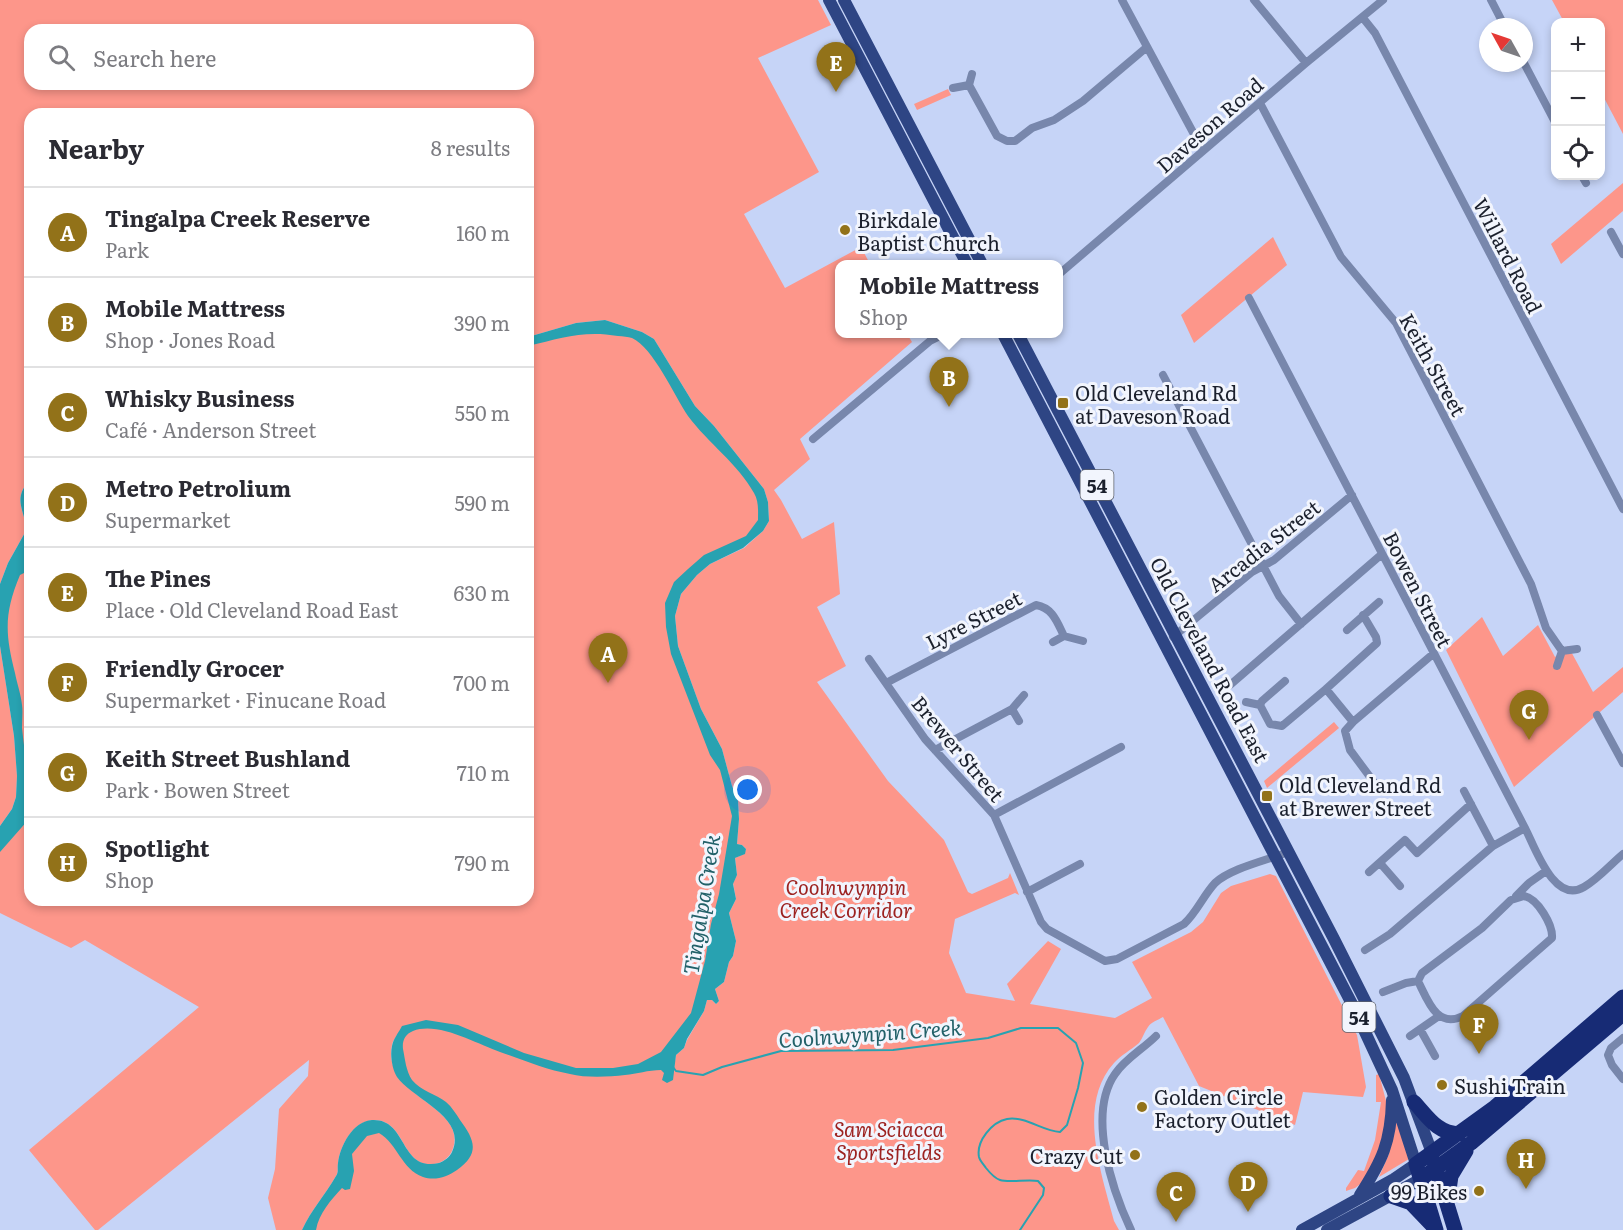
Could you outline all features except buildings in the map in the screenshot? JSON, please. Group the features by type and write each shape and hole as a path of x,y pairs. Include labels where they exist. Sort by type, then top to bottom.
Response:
{"highway":[{"path":"1420,1179 1436,1169 1504,1100 1623,997"},
{"path":"1436,1230 1416,1164 1432,1153 1465,1138 1623,1014"},
{"path":"1414,1102 1437,1128 1465,1138"},
{"path":"1447,1203 1451,1176 1465,1138"},
{"name":"Old Cleveland Road East","path":"1432,1153 1455,1230"},
{"path":"1391,1196 1411,1203 1436,1230"}],"main road":[{"path":"829,0 965,260"},
{"path":"844,0 980,260"},
{"name":"Old Cleveland Road East","path":"1006,338 1288,852 1404,1078 1432,1153"},
{"name":"Old Cleveland Road East","path":"1020,338 1276,856 1352,1004 1392,1090 1416,1164"},
{"name":"54","path":"1358,1199 1380,1164 1387,1144 1391,1121 1392,1090"},
{"name":"54","path":"1302,1230 1416,1164"},
{"path":"1327,1230 1420,1179"}],"street":[{"path":"1122,0 1203,151"},
{"path":"1254,0 1306,63"},
{"name":"Daveson Road","path":"1063,272 1383,0"},
{"path":"1491,0 1500,18"},
{"name":"Willard Road","path":"1363,18 1375,33 1623,509"},
{"path":"972,74 969,85 997,136 1007,141 1015,141 1032,128 1054,120 1083,100 1147,47"},
{"path":"1529,72 1551,114"},
{"path":"953,88 969,85"},
{"name":"Keith Street","path":"1260,103 1341,257 1396,323 1531,584 1546,628 1562,651"},
{"path":"1611,232 1623,255"},
{"name":"Bowen Street","path":"1250,298 1547,872 1556,884 1567,889 1582,888 1623,854"},
{"path":"813,439 936,338"},
{"path":"1163,375 1279,596 1301,624"},
{"name":"Arcadia Street","path":"1170,639 1252,572 1274,560 1352,495"},
{"path":"1230,686 1382,554"},
{"path":"1347,630 1379,602"},
{"name":"Lyre Street","path":"886,683 1036,604 1044,606 1052,613 1064,636"},
{"path":"1260,705 1270,724 1282,726 1326,689 1377,643 1363,615"},
{"path":"1053,642 1064,636 1083,640"},
{"path":"1557,666 1562,651 1577,649"},
{"path":"1379,789 1350,750 1345,731 1433,654"},
{"name":"Brewer Street","path":"869,659 925,739 994,815 1041,922 1047,929 1105,961 1117,959 1184,924 1193,916 1215,884 1228,874 1288,852"},
{"path":"1260,705 1285,681"},
{"path":"1326,689 1353,722"},
{"path":"935,750 1012,709 1024,694"},
{"path":"1246,702 1260,705"},
{"path":"1012,709 1019,721"},
{"path":"1597,715 1623,763"},
{"path":"994,815 1121,747"},
{"path":"1464,791 1493,846"},
{"path":"1369,872 1405,840 1417,853 1471,804"},
{"path":"1365,950 1390,934 1493,846 1526,828"},
{"path":"1380,862 1400,886"},
{"path":"1027,892 1080,864"},
{"path":"1529,897 1531,887 1547,872"},
{"path":"1418,981 1422,973 1482,928 1529,883 1547,872"},
{"path":"1418,981 1439,1016 1454,1021 1463,1016 1552,938 1553,930 1537,904 1529,897 1515,897"},
{"path":"1383,992 1418,981"},
{"path":"1410,1036 1439,1016"},
{"path":"1420,1029 1435,1056"},
{"path":"1131,1230 1115,1191 1105,1145 1102,1106 1115,1072 1156,1036"},
{"path":"1620,1040 1611,1048 1608,1056 1623,1079"}],"green space":[{"path":"0,0 818,0 831,25 758,58 819,172 744,214 785,288 835,261 835,338 910,338 912,342 800,439 810,459 774,490 802,539 834,522 840,594 817,607 846,666 817,682 888,781 944,840 968,892 972,894 1008,878 1010,873 1019,895 1015,893 955,919 949,953 966,993 1015,1001 1007,984 1048,941 1061,949 1030,1004 1115,1018 1152,998 1132,962 1191,932 1203,922 1221,893 1231,886 1270,874 1276,876 1357,1035 1366,1087 1363,1097 1303,1092 1295,1125 1199,1086 1163,1017 1151,1024 1139,1043 1114,1063 1103,1080 1096,1099 1095,1140 1114,1221 1119,1230 310,1230 321,1207 340,1184 349,1149 365,1131 378,1127 412,1165 421,1169 430,1171 442,1168 458,1156 462,1139 456,1124 402,1074 397,1042 405,1030 401,1029 392,1045 392,1063 399,1078 449,1123 454,1136 452,1151 443,1161 426,1164 417,1160 410,1154 393,1128 384,1122 366,1121 349,1135 339,1156 337,1174 302,1230 276,1230 268,1198 275,1169 279,1109 308,1076 309,1060 98,1230 95,1230 29,1150 199,1007 85,940 71,948 0,913 0,835 19,804 22,760 1,631 4,598 14,565 24,546 24,906 534,906 534,341 583,327 614,330 643,339 662,364 690,411 762,494 763,520 749,538 702,563 677,589 670,613 674,646 696,705 711,737 736,812 729,883 714,974 696,1016 665,1054 674,1068 676,1055 684,1048 704,1011 707,1000 712,1000 716,1004 719,1001 715,989 724,982 736,941 729,913 736,899 733,883 737,875 735,858 744,854 746,849 737,844 738,801 722,749 701,709 678,646 675,616 681,594 697,575 710,564 744,548 763,531 769,521 768,502 764,489 714,426 695,406 654,339 642,332 605,320 576,323 534,335 534,108 24,108 24,488 21,503 24,534 8,563 0,584"},
{"path":"1552,0 1623,0 1623,134 1605,100 1605,18 1562,18"},
{"path":"948,89 951,95 917,110 914,104"},
{"path":"1623,183 1623,211 1561,264 1551,244"},
{"path":"1273,237 1287,265 1194,343 1181,315"},
{"path":"861,247 868,260 837,260"},
{"path":"1482,617 1503,656 1538,625 1555,657 1568,646 1593,692 1623,667 1623,692 1514,787 1446,650"},
{"path":"0,646 14,736 17,776 16,797 12,809 0,826"},
{"path":"1334,722 1339,728 1267,788 1264,781"},
{"path":"1379,1074 1386,1101 1387,1128 1367,1179 1355,1188 1346,1191 1358,1170 1364,1171 1375,1140 1381,1102 1376,1102 1376,1075"},
{"path":"1395,1111 1409,1159 1379,1177 1389,1154"}],"shaded area":[{"name":"Tingalpa Creek","path":"605,320 642,332 654,339 695,406 714,426 764,489 768,502 769,521 763,531 743,548 710,564 697,575 681,594 675,616 678,646 701,709 722,749 738,801 737,844 746,849 745,854 735,858 737,875 733,884 736,899 729,913 736,941 733,956 729,962 724,982 715,989 719,1001 716,1004 712,1000 707,1000 704,1011 684,1048 676,1055 673,1080 667,1083 662,1080 664,1073 661,1070 611,1076 576,1075 552,1070 445,1031 423,1029 410,1032 403,1046 410,1076 420,1087 442,1099 454,1111 472,1140 470,1158 449,1175 441,1178 427,1178 410,1168 391,1143 379,1133 367,1136 352,1154 354,1171 350,1189 342,1188 334,1197 323,1212 316,1230 302,1230 337,1174 339,1156 345,1142 353,1130 365,1121 384,1122 392,1127 410,1153 417,1160 426,1164 439,1163 452,1152 455,1140 446,1119 404,1085 395,1074 391,1050 402,1026 426,1020 458,1025 524,1053 576,1068 613,1068 638,1064 661,1052 691,1013 719,894 732,816 720,770 710,755 671,654 666,627 665,603 674,582 704,555 746,536 758,520 756,496 740,473 688,416 656,362 640,343 629,337 594,334 534,345 534,335 576,323"},
{"path":"24,488 24,517 21,503"},
{"path":"24,534 24,573 20,575 11,601 8,635 22,705 24,825 0,852 0,826 12,809 16,797 17,776 14,736 0,646 0,584 8,563"}],"waterway":[{"name":"Coolnwynpin Creek","path":"673,1067 676,1071 703,1075 722,1067 781,1051 893,1050 988,1038 1021,1028 1058,1028 1076,1043 1083,1063 1067,1125 1060,1132 1021,1120 1007,1119 991,1128 980,1145 979,1157 996,1178 1008,1181 1038,1181 1044,1188 1043,1195 1020,1230"}],"place":[{"name":"The Pines","path":"836,92"},
{"name":"Birkdale Baptist Church","path":"845,230"},
{"name":"Old Cleveland Rd at Daveson Road","path":"1063,403"},
{"name":"Mobile Mattress","path":"949,407"},
{"name":"Tingalpa Creek Reserve","path":"608,683"},
{"name":"Keith Street Bushland","path":"1529,740"},
{"name":"Old Cleveland Rd at Brewer Street","path":"1267,796"},
{"name":"Friendly Grocer","path":"1479,1054"},
{"name":"Sushi Train","path":"1442,1085"},
{"name":"Golden Circle Factory Outlet","path":"1142,1107"},
{"name":"Crazy Cut","path":"1135,1155"},
{"name":"Spotlight","path":"1526,1189"},
{"name":"99 Bikes","path":"1479,1191"},
{"name":"Metro Petrolium","path":"1248,1212"},
{"name":"Whisky Business","path":"1176,1222"}],"park label":[{"name":"Coolnwynpin Creek Corridor","path":"846,898"},
{"name":"Sam Sciacca Sportsfields","path":"889,1140"}]}
